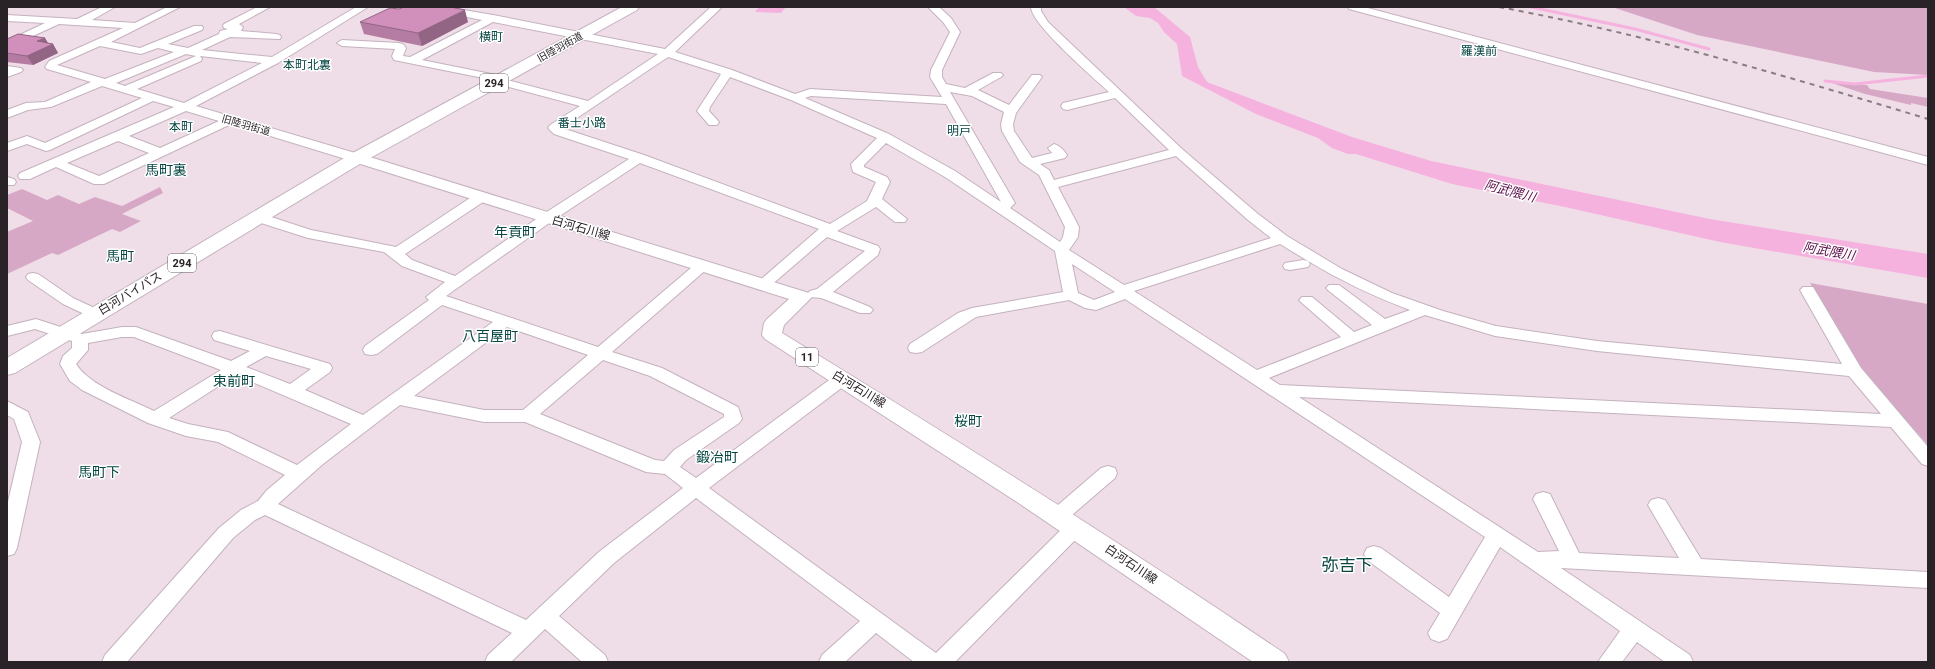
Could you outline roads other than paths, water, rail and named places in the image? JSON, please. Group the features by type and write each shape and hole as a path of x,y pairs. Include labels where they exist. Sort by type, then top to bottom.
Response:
{"highway":[{"name":"旧陸羽街道","path":"357,158 632,7"},
{"name":"白河バイパス","path":"7,368 73,336 95,314 357,158"}],"main road":[{"name":"白河石川線","path":"357,158 802,297 774,323 772,335 904,416 1076,527 1275,662"}],"street":[{"path":"7,14 21,7"},
{"path":"80,22 110,7"},
{"name":"旧陸羽街道","path":"175,7 137,26 50,65 53,68 357,158"},
{"path":"127,89 228,33 238,27 228,26 265,7"},
{"path":"25,176 185,107 274,62 364,7"},
{"path":"431,7 581,35 667,53 728,72 795,98 885,137 950,174 1124,292 1535,560 1682,662"},
{"path":"717,7 667,53 554,129 639,158 827,229 873,249 873,252 822,293 802,297"},
{"path":"933,7 947,20 955,32 950,47 937,64 936,77 1008,203 1000,209"},
{"path":"1036,7 1036,11 1044,24 1178,152 1253,217 1277,241 1296,265 1319,274"},
{"path":"1353,7 1928,161"},
{"path":"7,18 137,26"},
{"path":"411,61 493,18"},
{"path":"7,45 58,21"},
{"path":"100,43 138,51 160,45 195,29 276,37"},
{"path":"342,44 399,46 402,48 397,56 411,61 500,80 590,105"},
{"path":"160,45 190,54 274,62"},
{"path":"7,114 26,107 47,104 104,82 190,54"},
{"path":"7,69 16,70 7,74"},
{"path":"713,122 703,111 704,106 728,72"},
{"path":"968,91 997,75"},
{"path":"1036,77 1011,111 1007,124 1008,131 1015,145 1025,159 1044,173 1072,226 1072,234 1069,243 1062,251"},
{"path":"941,87 968,91 982,96 1011,111"},
{"path":"795,98 810,92 949,101"},
{"path":"1067,106 1117,94"},
{"path":"107,109 148,96"},
{"path":"7,147 27,140 46,147 148,96"},
{"path":"56,163 99,181 231,120"},
{"path":"117,136 161,153"},
{"path":"764,284 827,229 834,227 874,200 882,180 858,169 857,164 885,137"},
{"path":"1030,163 1061,155 1054,148"},
{"path":"1049,185 1178,152"},
{"path":"639,158 547,218 434,297 506,320 656,372 732,411 733,419 680,455 669,468"},
{"path":"395,254 481,196"},
{"path":"874,200 900,219"},
{"path":"257,217 308,234 389,249 407,263 455,281"},
{"path":"916,348 968,314 1071,295 1090,305 1096,305 1124,292 1277,241 1387,296 1495,331 1597,346 1854,371"},
{"path":"1062,251 1071,295"},
{"path":"527,416 598,353 703,265"},
{"path":"34,277 68,301 95,314"},
{"path":"1334,288 1384,326"},
{"path":"1808,290 1854,371 1928,459"},
{"path":"822,293 865,310"},
{"path":"371,350 440,299"},
{"path":"1307,300 1353,339"},
{"path":"1255,377 1426,309"},
{"path":"113,662 226,533 248,515 265,506 274,495 364,422 393,401 399,399 506,320"},
{"path":"7,331 36,324 73,336 94,338 123,331 136,332 235,368 364,422"},
{"path":"73,336 80,350 69,360 68,364 76,377 88,386 154,419 186,430 222,436 299,474"},
{"path":"220,336 324,368 292,391"},
{"path":"154,419 265,349"},
{"path":"496,662 607,557 696,488 842,379"},
{"path":"1275,390 1895,421"},
{"path":"399,399 484,416 527,416 653,467 669,468 931,662"},
{"path":"7,407 22,416 31,442 7,548"},
{"path":"1058,516 1108,473"},
{"path":"1543,499 1573,560"},
{"path":"1658,505 1695,567"},
{"path":"265,506 528,632"},
{"path":"941,662 1076,527"},
{"path":"1439,633 1497,536"},
{"path":"1374,554 1453,611"},
{"path":"1535,560 1573,560 1928,580"},
{"path":"544,616 597,662"},
{"path":"830,662 875,620"},
{"path":"1609,662 1635,628"}],"water":[{"path":"759,7 786,7 781,13 755,12"},
{"name":"阿武隈川","path":"1124,7 1154,7 1190,37 1198,67 1207,82 1352,137 1431,161 1710,219 1928,254 1928,278 1720,242 1565,207 1452,184 1356,154 1348,154 1332,148 1318,138 1256,114 1182,76 1177,44 1164,32 1158,23 1150,18 1136,16"}],"waterway":[{"path":"1531,7 1635,29 1709,49"},
{"path":"1825,81 1855,84 1928,76"}],"railway":[{"path":"1499,7 1608,30 1715,57 1928,119"}],"district":[{"name":"横町","path":"491,37"},
{"name":"羅漢前","path":"1479,51"},
{"name":"本町北裏","path":"307,65"},
{"name":"番士小路","path":"582,123"},
{"name":"本町","path":"181,127"},
{"name":"明戸","path":"959,131"},
{"name":"馬町裏","path":"166,170"},
{"name":"年貢町","path":"515,232"},
{"name":"馬町","path":"120,256"},
{"name":"八百屋町","path":"490,336"},
{"name":"束前町","path":"234,381"},
{"name":"桜町","path":"968,421"},
{"name":"鍛冶町","path":"717,457"},
{"name":"馬町下","path":"99,472"},
{"name":"弥吉下","path":"1347,565"}]}
